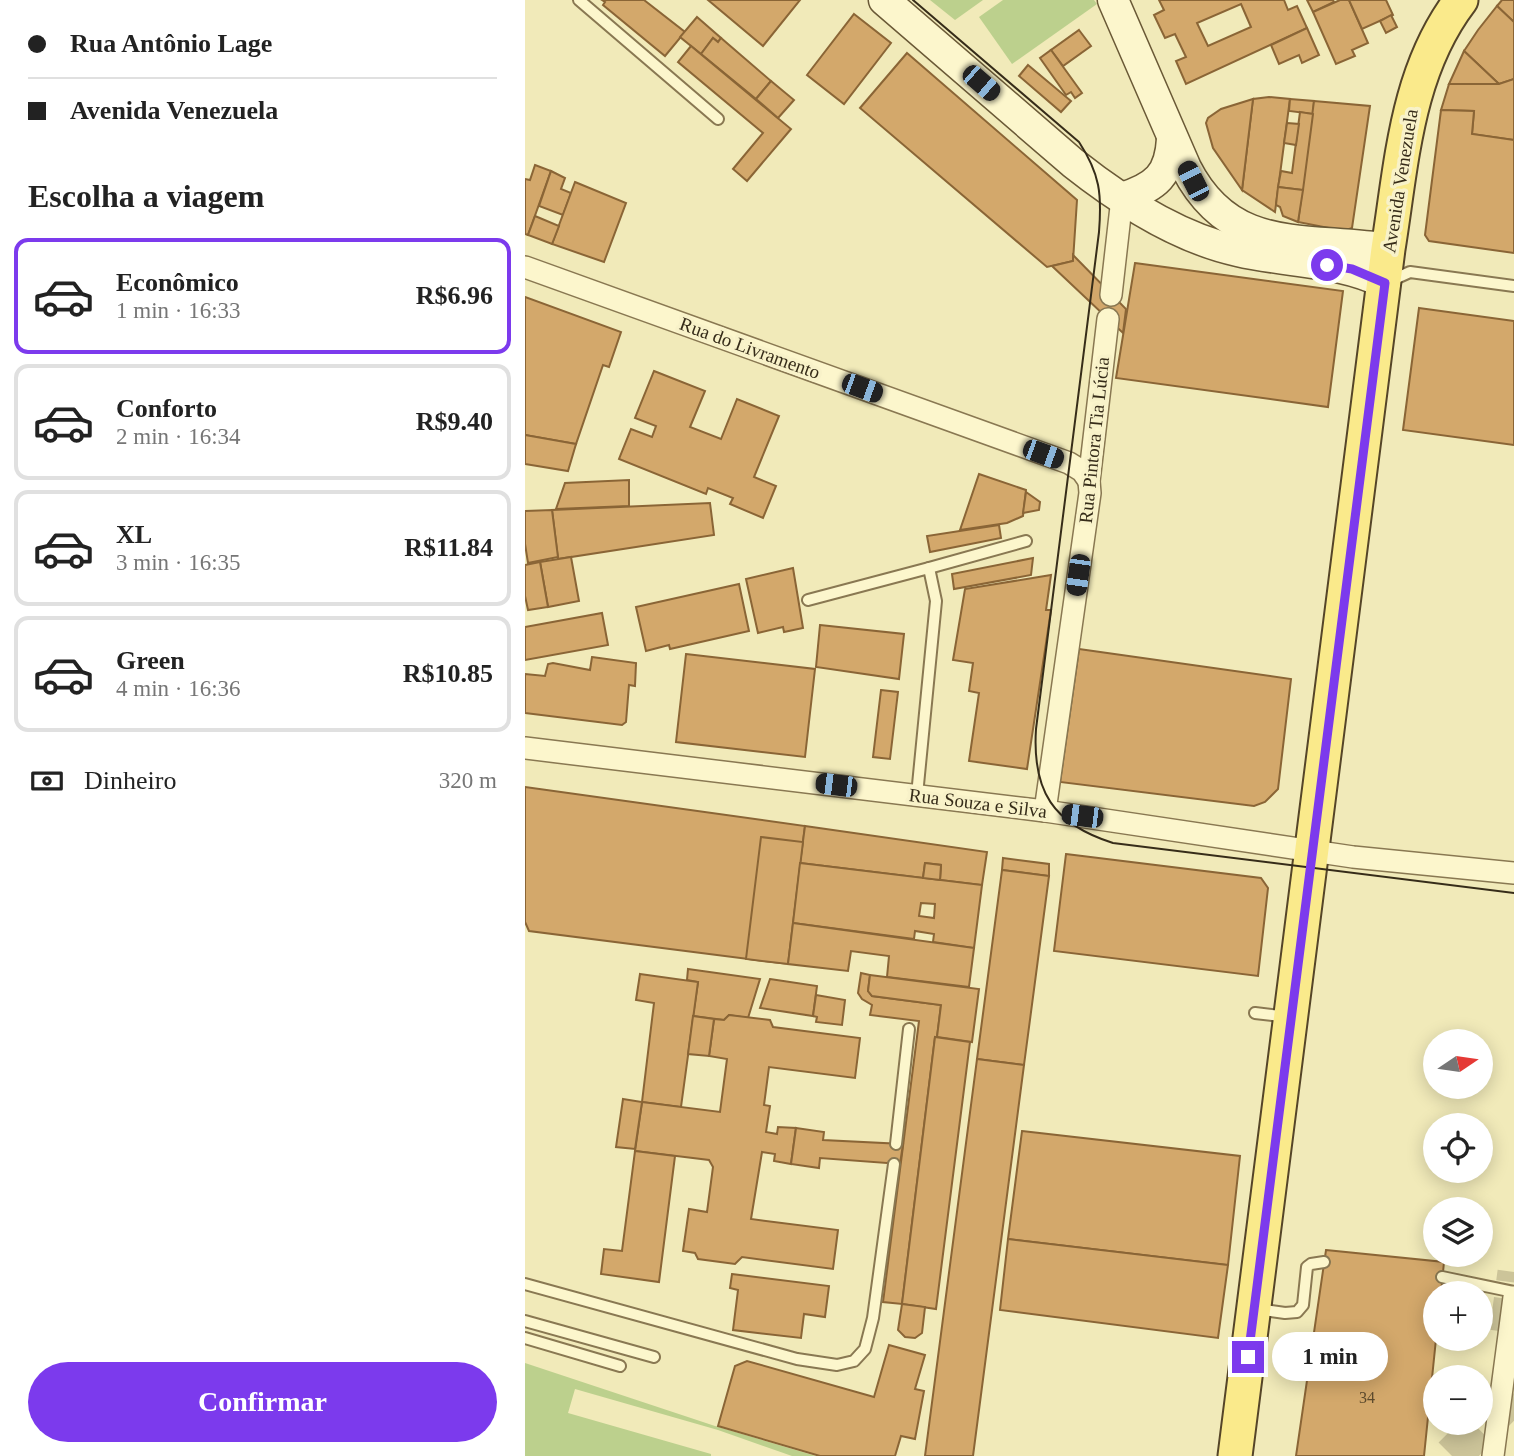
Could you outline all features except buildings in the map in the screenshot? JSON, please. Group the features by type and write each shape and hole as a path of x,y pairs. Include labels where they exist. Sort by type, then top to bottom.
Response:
{"main road":[{"name":"Avenida Venezuela","path":"1235,1456 1313,851 1396,265 1412,101 1431,47 1461,0"}],"street":[{"path":"884,0 1099,184 1156,219 1206,241 1259,255 1352,269 1396,265"},
{"path":"1113,0 1172,139 1205,200 1222,215 1241,226 1281,237 1329,245 1367,245 1396,265"},
{"path":"1122,198 1147,189 1165,171 1172,139"},
{"path":"1111,295 1122,198"},
{"name":"Rua do Livramento","path":"525,267 1069,463 1082,471 1089,481"},
{"name":"Rua Pintora Tia Lúcia","path":"1045,811 1090,493 1089,481 1108,319"},
{"name":"Rua Souza e Silva","path":"525,748 1045,811 1373,860 1514,873"},
{"path":"1493,1456 1514,1297"}],"lane":[{"path":"579,0 718,119"},
{"path":"1396,265 1514,286"},
{"path":"808,600 1027,541"},
{"path":"917,795 936,601 929,568"},
{"path":"1255,1013 1291,1017"},
{"path":"895,1144 909,1029"},
{"path":"525,1284 797,1359 837,1365 854,1362 865,1349 873,1318 894,1164"},
{"path":"1254,1308 1285,1313 1297,1312 1304,1306 1307,1268 1311,1264 1324,1262"},
{"path":"1442,1277 1514,1292"},
{"path":"525,1321 654,1357"},
{"path":"525,1338 620,1366"}],"green space":[{"path":"930,0 983,0 955,20"},
{"path":"1003,0 1094,0 1097,4 1012,64 979,17"},
{"path":"525,1363 715,1426 816,1456 792,1456 718,1430 575,1389 568,1413 711,1456 525,1456"}],"tunnel":[{"path":"1506,1332 1514,1272"},
{"path":"1452,1456 1514,1394"}],"tram line":[{"path":"913,0 1079,142 1098,185 1099,232 1036,729 1038,770 1051,802 1061,815 1075,826 1113,843 1514,893"}],"route":[{"path":"1248,1357 1385,283 1352,269 1327,265"}]}
